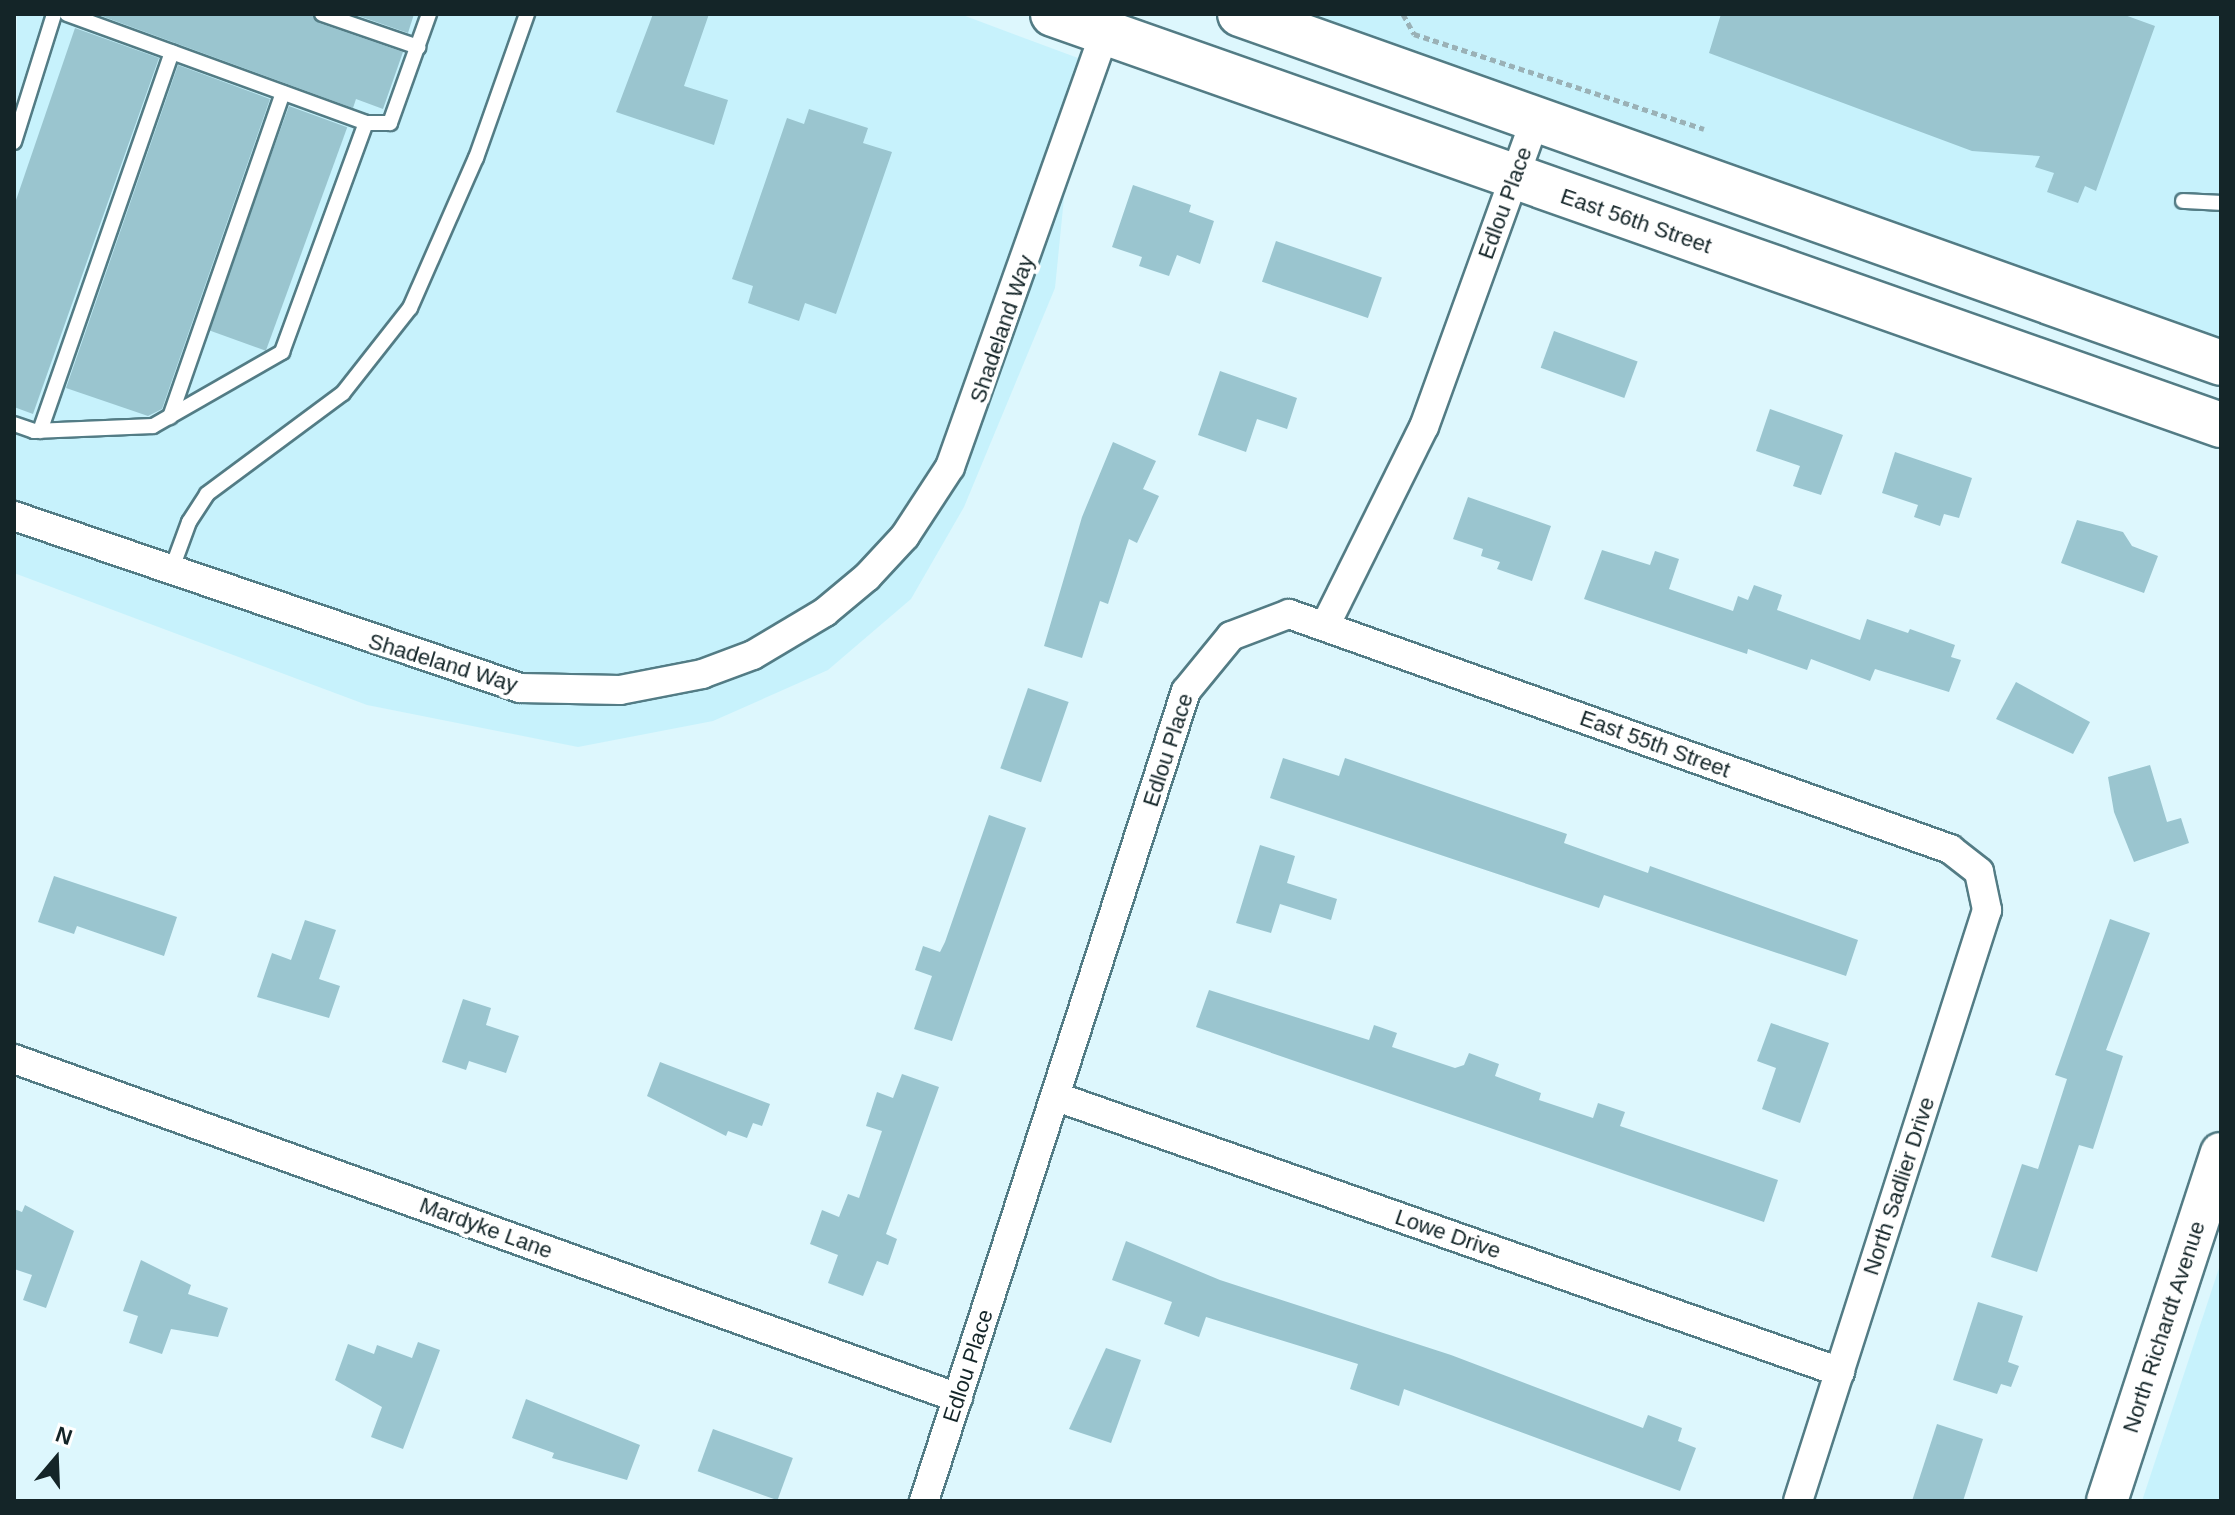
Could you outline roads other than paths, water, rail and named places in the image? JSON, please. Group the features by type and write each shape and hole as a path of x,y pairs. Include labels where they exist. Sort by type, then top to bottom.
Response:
{"main road":[{"name":"East 56th Street","path":"1053,14 1108,24 1514,178 2221,425"},
{"path":"1240,14 1537,115 2221,363"}],"street":[{"name":"Shadeland Way","path":"14,516 520,688 593,692 648,686 702,674 778,642 867,577 905,536 950,467 1108,24"},
{"name":"Edlou Place","path":"924,1501 1189,684 1215,649 1248,625 1289,614 1325,626 1424,427 1537,115"},
{"name":"East 55th Street","path":"1325,626 1950,849 1979,872"},
{"name":"North Sadlier Drive","path":"1798,1501 1987,910 1979,872"},
{"name":"Mardyke Lane","path":"14,1059 958,1398"},
{"name":"Lowe Drive","path":"1057,1097 1840,1372"},
{"name":"North Richardt Avenue","path":"2107,1501 2221,1153"}],"lane":[{"path":"14,142 54,14"},
{"path":"67,14 366,123 390,123 429,14"},
{"path":"322,14 418,47"},
{"path":"171,571 189,522 207,494 343,393 410,308 476,158 527,14"},
{"path":"40,431 172,52"},
{"path":"170,417 283,93"},
{"path":"14,424 40,431 153,426 282,352 366,123"},
{"path":"2183,201 2221,203"}]}
